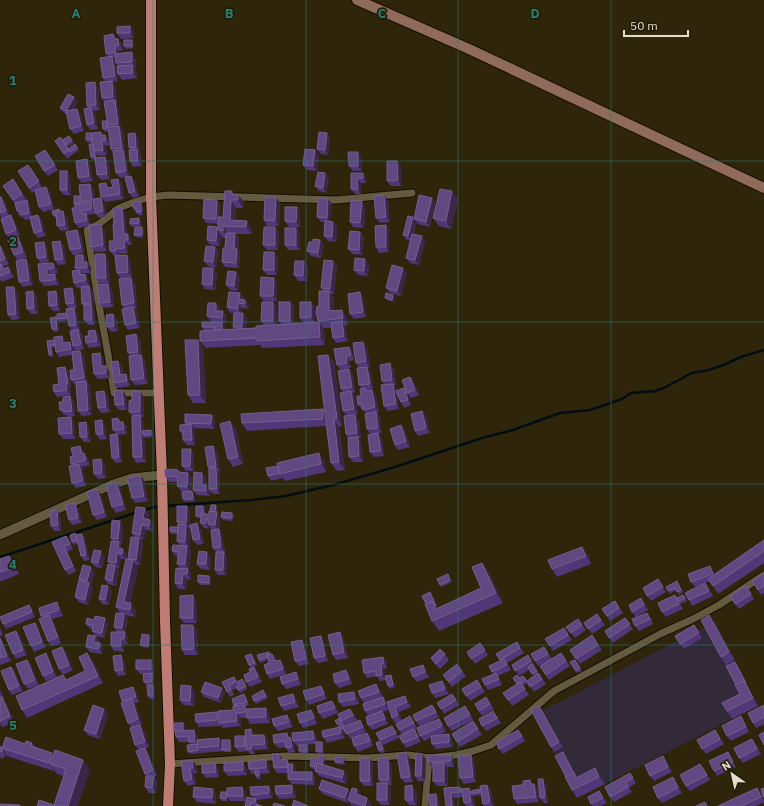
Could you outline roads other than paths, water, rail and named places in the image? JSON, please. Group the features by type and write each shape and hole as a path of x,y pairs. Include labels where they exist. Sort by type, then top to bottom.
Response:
{"main road":[{"path":"151,0 151,197 162,475 170,764 168,806"},
{"path":"357,0 468,49 764,188"}],"street":[{"path":"159,393 114,392 87,230 104,221 119,208 151,197 168,195 336,200 412,193"},
{"path":"0,535 111,485 132,478 162,475"},
{"path":"170,764 285,756 368,758 408,755 429,758 456,755 473,751 491,745 554,691 660,634 719,605 764,575"},
{"path":"425,806 429,758"}],"waterway":[{"path":"165,506 286,496 337,484 398,466 482,438 513,430 560,413 590,410 622,399 631,393 655,391 664,388 692,373 709,370 741,357 764,350"},
{"path":"143,510 160,506"},
{"path":"0,557 138,512"}]}
